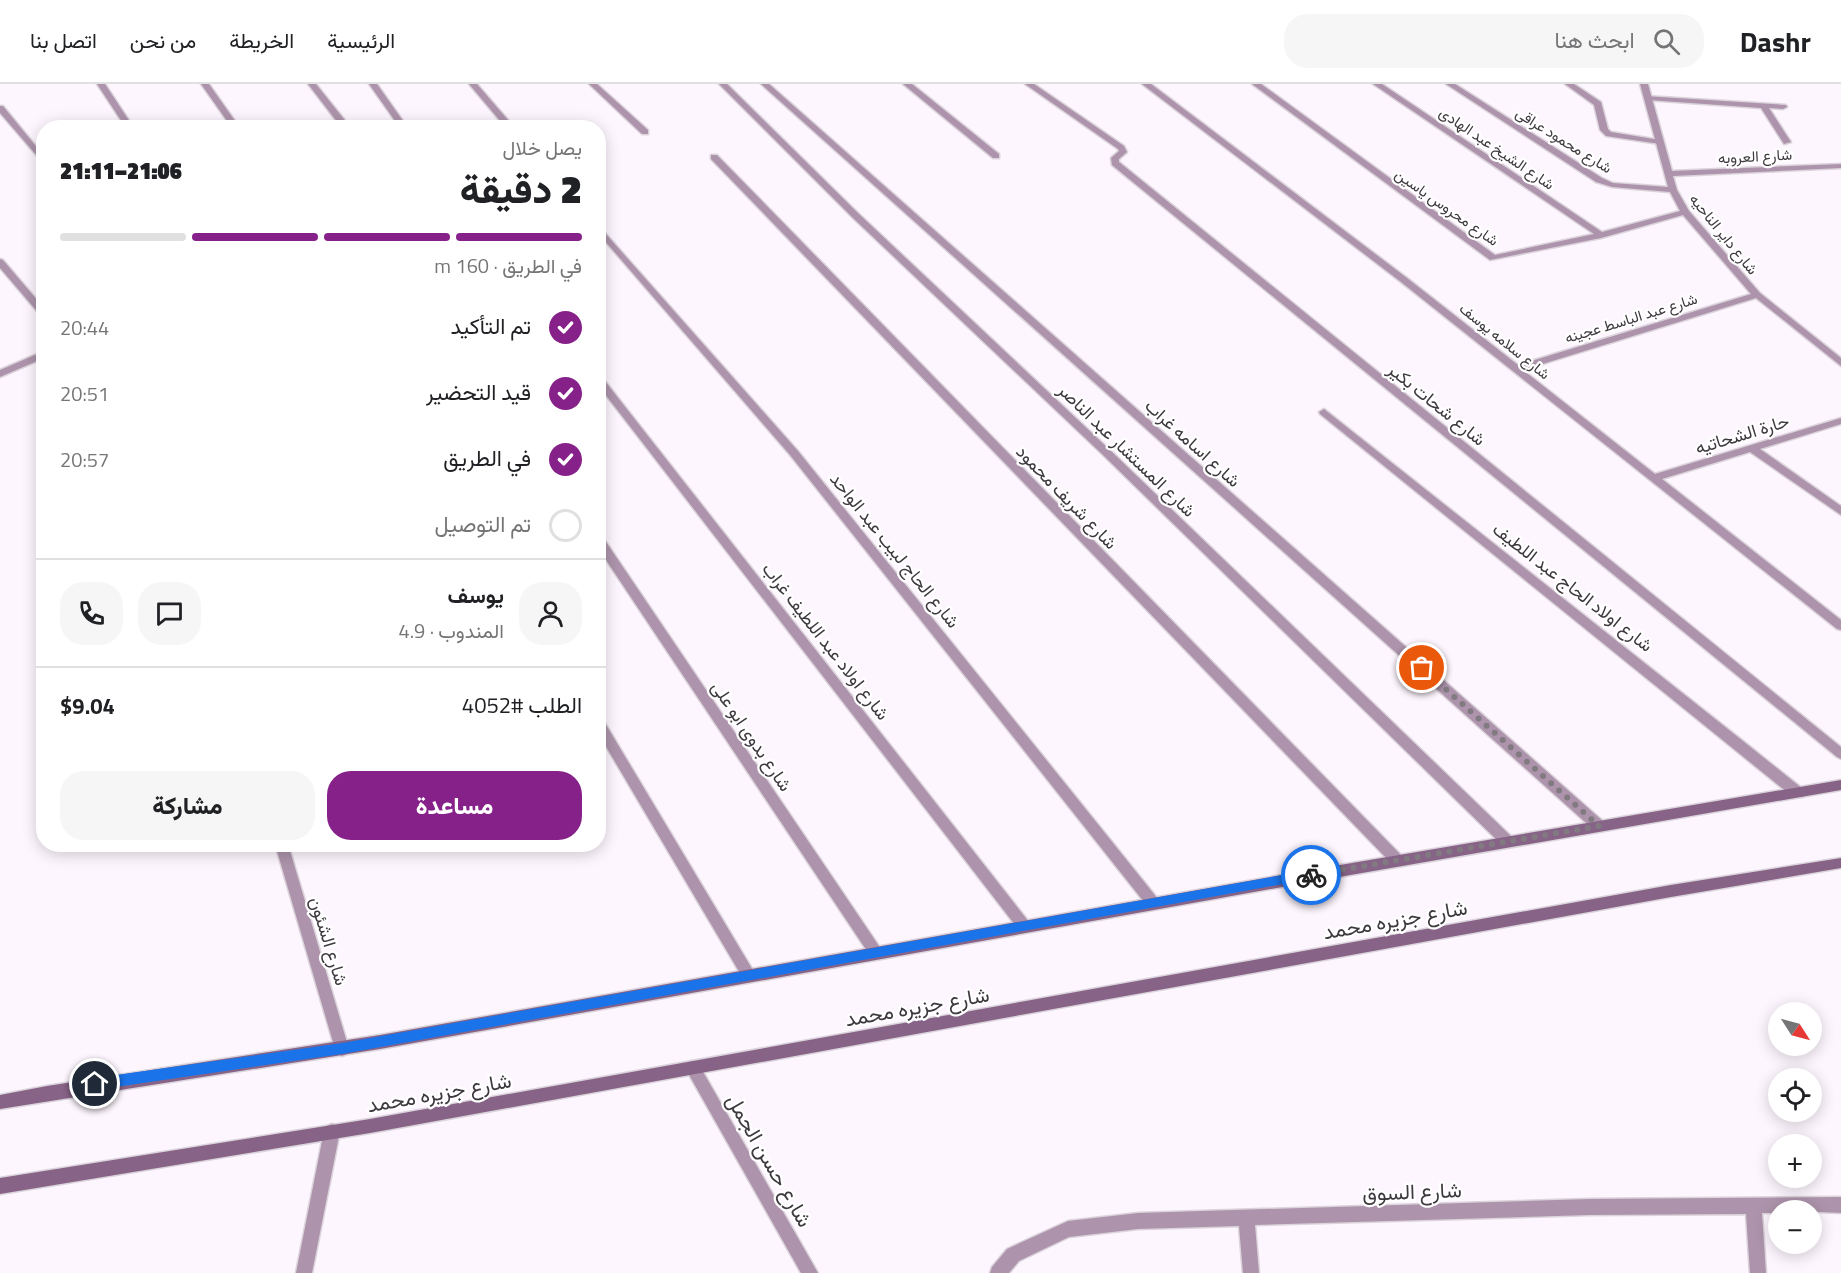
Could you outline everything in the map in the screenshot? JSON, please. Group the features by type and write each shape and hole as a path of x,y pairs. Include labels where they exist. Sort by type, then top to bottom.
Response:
{"main road":[{"path":"0,1102 95,1084 342,1049 1396,859 1841,785"},
{"name":"شارع جزيره محمد","path":"0,1186 693,1068 1647,895 1841,863"}],"street":[{"path":"101,84 125,120"},
{"path":"205,84 230,120"},
{"path":"312,84 340,120"},
{"path":"373,84 398,120"},
{"path":"473,84 504,120"},
{"path":"593,84 645,132"},
{"name":"شارع المستشار عبد الناصر","path":"723,84 856,216 1107,453 1507,841"},
{"name":"شارع اسامه غراب","path":"765,84 1599,826"},
{"path":"907,84 996,156"},
{"name":"شارع شحات بكير","path":"1029,84 1121,148 1123,151 1115,158 1115,163 1841,754"},
{"name":"شارع سلامه يوسف","path":"1146,84 1404,280 1841,626"},
{"name":"شارع محروس ياسين","path":"1256,84 1493,258 1601,235 1685,212"},
{"name":"شارع الشيخ عبد الهادى","path":"1377,84 1601,235"},
{"name":"شارع محمود عراقى","path":"1450,84 1599,180 1612,185 1672,190"},
{"path":"1569,84 1598,104 1604,130 1609,134 1660,142"},
{"name":"شارع داير الناحيه","path":"1644,84 1672,190 1685,212 1757,295 1841,363"},
{"path":"1648,98 1783,107"},
{"path":"1764,105 1787,142"},
{"path":"0,108 36,152"},
{"name":"شارع شريف محمود","path":"714,157 1396,859"},
{"name":"شارع العروبه","path":"1669,174 1841,166"},
{"name":"شارع الحاج لبيب عبد الواحد","path":"606,236 794,453 1153,903"},
{"path":"0,262 36,305"},
{"name":"شارع عبد الباسط عجينه","path":"1515,369 1757,295"},
{"path":"0,374 36,358"},
{"name":"شارع اولاد عبد اللطيف غراب","path":"606,388 1024,926"},
{"name":"شارع اولاد الحاج عبد اللطيف","path":"1324,412 1534,581 1603,633 1798,793"},
{"name":"حارة الشحاتيه","path":"1652,478 1841,421"},
{"path":"1752,448 1841,511"},
{"name":"شارع بدوى ابو على","path":"606,551 876,953"},
{"path":"606,735 749,976"},
{"name":"شارع الشئون","path":"283,852 342,1049"},
{"name":"شارع حسن الجمل","path":"693,1068 810,1273"},
{"path":"304,1273 332,1131"},
{"name":"شارع السوق","path":"998,1273 1012,1255 1068,1229 1138,1221 1589,1207 1841,1205"},
{"path":"1754,1206 1758,1273"},
{"path":"1246,1218 1251,1273"}],"way so far":[{"path":"1311,875 1599,826 1422,668"}],"route":[{"path":"95,1084 342,1049 1311,875"}]}
